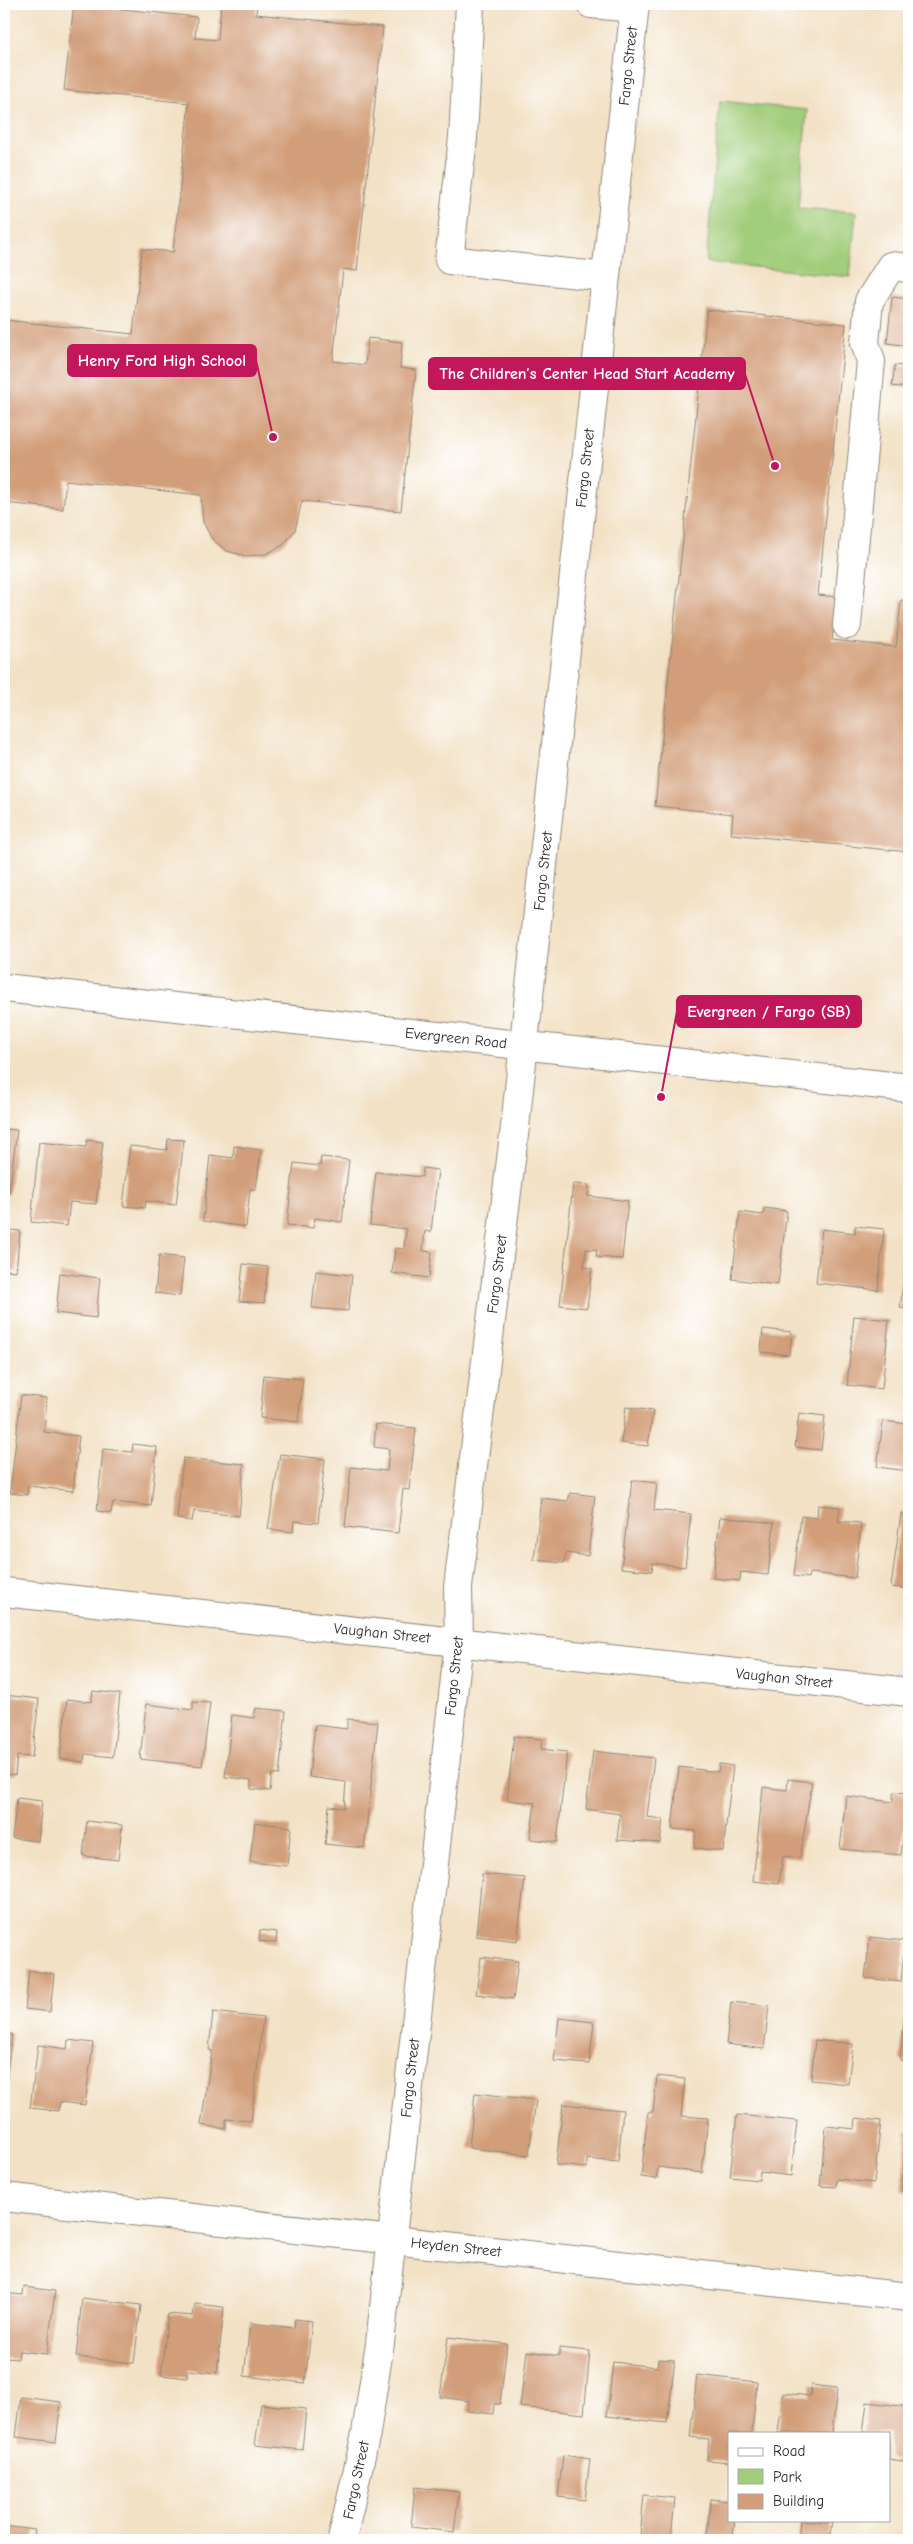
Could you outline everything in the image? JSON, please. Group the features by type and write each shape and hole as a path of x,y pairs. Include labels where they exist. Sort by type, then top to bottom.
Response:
{"street":[{"path":"470,4 463,138 449,260 606,277"},
{"path":"591,4 634,6"},
{"name":"Fargo Street","path":"342,2540 366,2433 380,2343 392,2240 459,1642 458,1587 524,1046 634,6"},
{"path":"847,624 871,361 865,343 869,300 891,266 909,268"},
{"name":"Evergreen Road","path":"4,988 909,1088"},
{"name":"Vaughan Street","path":"4,1592 909,1692"},
{"name":"Heyden Street","path":"4,2197 909,2297"}],"green space":[{"path":"720,101 807,110 798,208 856,212 850,277 706,262"}],"building":[{"path":"74,4 197,17 195,38 218,40 221,4 257,4 256,14 383,27 357,271 343,269 333,361 365,365 368,338 402,342 400,368 416,370 401,511 302,501 295,530 283,545 266,554 246,556 227,551 212,539 203,522 201,495 66,480 63,509 4,503 4,320 133,334 142,249 173,252 189,103 64,90"},
{"path":"892,297 909,299 909,346 887,343"},
{"path":"707,310 846,324 818,595 837,597 832,640 896,647 901,600 909,601 909,852 731,834 733,814 655,806"},
{"path":"895,365 909,367 909,388 892,386"},
{"path":"4,1129 17,1130 9,1194 4,1194"},
{"path":"168,1139 184,1140 176,1205 146,1201 145,1208 123,1206 130,1146 167,1150"},
{"path":"87,1140 103,1142 96,1204 70,1202 67,1226 31,1222 39,1142 86,1147"},
{"path":"234,1146 261,1150 256,1189 250,1189 246,1227 203,1221 210,1155 233,1158"},
{"path":"321,1157 349,1160 342,1222 315,1218 313,1228 287,1225 294,1163 320,1166"},
{"path":"423,1168 438,1170 431,1232 425,1231 423,1251 432,1252 429,1278 392,1273 395,1248 404,1249 406,1229 370,1225 376,1172 422,1177"},
{"path":"573,1184 589,1185 588,1196 628,1201 622,1259 596,1257 597,1250 586,1249 584,1267 592,1268 587,1308 560,1305"},
{"path":"764,1208 787,1211 778,1285 732,1279 740,1212 763,1215"},
{"path":"855,1226 884,1229 878,1290 816,1283 822,1229 855,1233"},
{"path":"4,1229 20,1231 16,1271 4,1270"},
{"path":"909,1240 909,1309 900,1308"},
{"path":"159,1255 184,1258 180,1296 155,1293"},
{"path":"243,1264 268,1267 264,1303 239,1301"},
{"path":"316,1271 352,1275 348,1311 312,1308"},
{"path":"60,1273 100,1278 96,1318 56,1313"},
{"path":"854,1316 889,1320 882,1389 847,1385"},
{"path":"763,1329 792,1332 789,1355 761,1352"},
{"path":"264,1375 303,1379 298,1422 260,1418"},
{"path":"21,1395 47,1398 44,1432 79,1436 73,1491 28,1486 27,1495 10,1493"},
{"path":"626,1407 653,1411 648,1446 621,1443"},
{"path":"799,1413 825,1416 821,1450 795,1447"},
{"path":"883,1421 909,1424 909,1471 877,1467"},
{"path":"376,1424 416,1428 409,1490 403,1489 398,1533 345,1527 351,1467 387,1471 389,1449 374,1447"},
{"path":"133,1444 157,1447 151,1506 113,1502 111,1513 97,1511 103,1449 132,1452"},
{"path":"280,1454 325,1459 318,1523 294,1521 293,1532 268,1529"},
{"path":"183,1458 244,1464 239,1516 194,1511 192,1521 177,1519"},
{"path":"632,1480 657,1483 654,1510 691,1514 685,1567 653,1563 652,1571 621,1568"},
{"path":"570,1493 595,1496 588,1556 566,1553 564,1563 534,1560 541,1498 568,1501"},
{"path":"818,1505 840,1507 838,1521 861,1523 855,1578 809,1573 808,1578 794,1576 801,1516 817,1518"},
{"path":"901,1513 909,1514 909,1589 891,1587"},
{"path":"720,1517 774,1523 768,1575 741,1572 740,1581 713,1578"},
{"path":"93,1691 120,1694 113,1757 85,1754 84,1762 60,1759 67,1699 91,1702"},
{"path":"4,1695 39,1699 32,1757 17,1756 15,1775 4,1774"},
{"path":"193,1702 210,1703 202,1766 140,1759 146,1704 193,1710"},
{"path":"256,1708 286,1711 279,1775 272,1774 270,1791 251,1789 251,1780 225,1777 232,1715 254,1718"},
{"path":"347,1719 378,1722 364,1848 325,1844 329,1806 344,1808 346,1782 309,1777 315,1725 347,1729"},
{"path":"514,1736 542,1739 541,1749 567,1752 557,1842 530,1839 535,1803 507,1800"},
{"path":"593,1751 654,1758 647,1817 663,1819 660,1843 617,1840 620,1814 586,1809"},
{"path":"719,1764 733,1766 723,1851 694,1848 696,1831 672,1829 679,1767 718,1772"},
{"path":"788,1779 812,1782 800,1858 783,1856 779,1884 753,1881 763,1787 787,1790"},
{"path":"893,1792 909,1793 901,1855 840,1849 846,1796 893,1802"},
{"path":"17,1798 42,1801 38,1841 12,1838"},
{"path":"87,1821 122,1825 118,1860 83,1856"},
{"path":"255,1822 291,1827 287,1866 250,1862"},
{"path":"482,1874 525,1878 517,1941 476,1936"},
{"path":"260,1930 277,1932 276,1943 259,1941"},
{"path":"870,1937 905,1941 901,1982 865,1978"},
{"path":"481,1957 518,1961 513,1999 476,1994"},
{"path":"29,1970 54,1974 50,2012 25,2009"},
{"path":"731,2002 769,2006 764,2049 726,2044"},
{"path":"213,2012 263,2018 251,2121 226,2119 226,2129 201,2125 212,2051 209,2050"},
{"path":"559,2018 594,2022 589,2064 554,2061"},
{"path":"904,2020 909,2021 909,2062 900,2060"},
{"path":"4,2033 12,2034 5,2091 4,2091"},
{"path":"68,2040 93,2043 85,2105 60,2102 58,2111 30,2108 38,2045 67,2049"},
{"path":"815,2040 853,2044 848,2084 811,2080"},
{"path":"657,2076 685,2079 681,2116 708,2118 702,2173 658,2167 656,2179 641,2177 648,2112 653,2112"},
{"path":"475,2093 536,2100 529,2155 469,2148"},
{"path":"563,2104 623,2110 618,2162 587,2159 587,2168 556,2165"},
{"path":"737,2115 797,2121 791,2176 760,2172 759,2180 730,2177"},
{"path":"856,2118 881,2121 874,2183 837,2179 836,2187 820,2186 826,2126 855,2129"},
{"path":"907,2132 909,2132 909,2192 901,2191"},
{"path":"24,2287 55,2291 47,2354 19,2351 18,2359 4,2358 4,2293 23,2295"},
{"path":"82,2298 141,2305 134,2363 76,2357"},
{"path":"195,2304 224,2307 217,2373 187,2370 187,2378 161,2375 168,2314 193,2316"},
{"path":"295,2319 312,2321 305,2383 244,2376 250,2323 294,2328"},
{"path":"448,2337 507,2344 500,2404 494,2404 493,2414 467,2411 469,2401 440,2397"},
{"path":"559,2348 590,2351 584,2414 520,2407 527,2351 559,2356"},
{"path":"658,2359 675,2360 667,2423 607,2416 613,2362 657,2367"},
{"path":"697,2375 757,2382 752,2432 728,2432 728,2462 707,2460 709,2439 690,2437"},
{"path":"811,2385 837,2388 832,2432 778,2432 783,2393 810,2396"},
{"path":"21,2397 61,2402 56,2442 16,2437"},
{"path":"867,2402 909,2407 909,2462 890,2459 890,2432 863,2432"},
{"path":"261,2404 306,2409 302,2450 255,2445"},
{"path":"563,2455 590,2459 585,2500 558,2497"},
{"path":"415,2487 459,2492 454,2532 411,2527"},
{"path":"644,2495 675,2498 671,2540 640,2536"},
{"path":"711,2499 728,2501 728,2522 735,2522 733,2537 707,2534"},
{"path":"800,2522 832,2522 829,2540 798,2540"},
{"path":"4,2526 35,2530 33,2540 4,2540"},
{"path":"231,2537 250,2539 250,2540 230,2540"}],"place":[{"name":"Henry Ford High School","path":"273,437"},
{"name":"The Children’s Center Head Start Academy","path":"775,466"},
{"name":"Evergreen / Fargo (SB)","path":"661,1097"}]}
